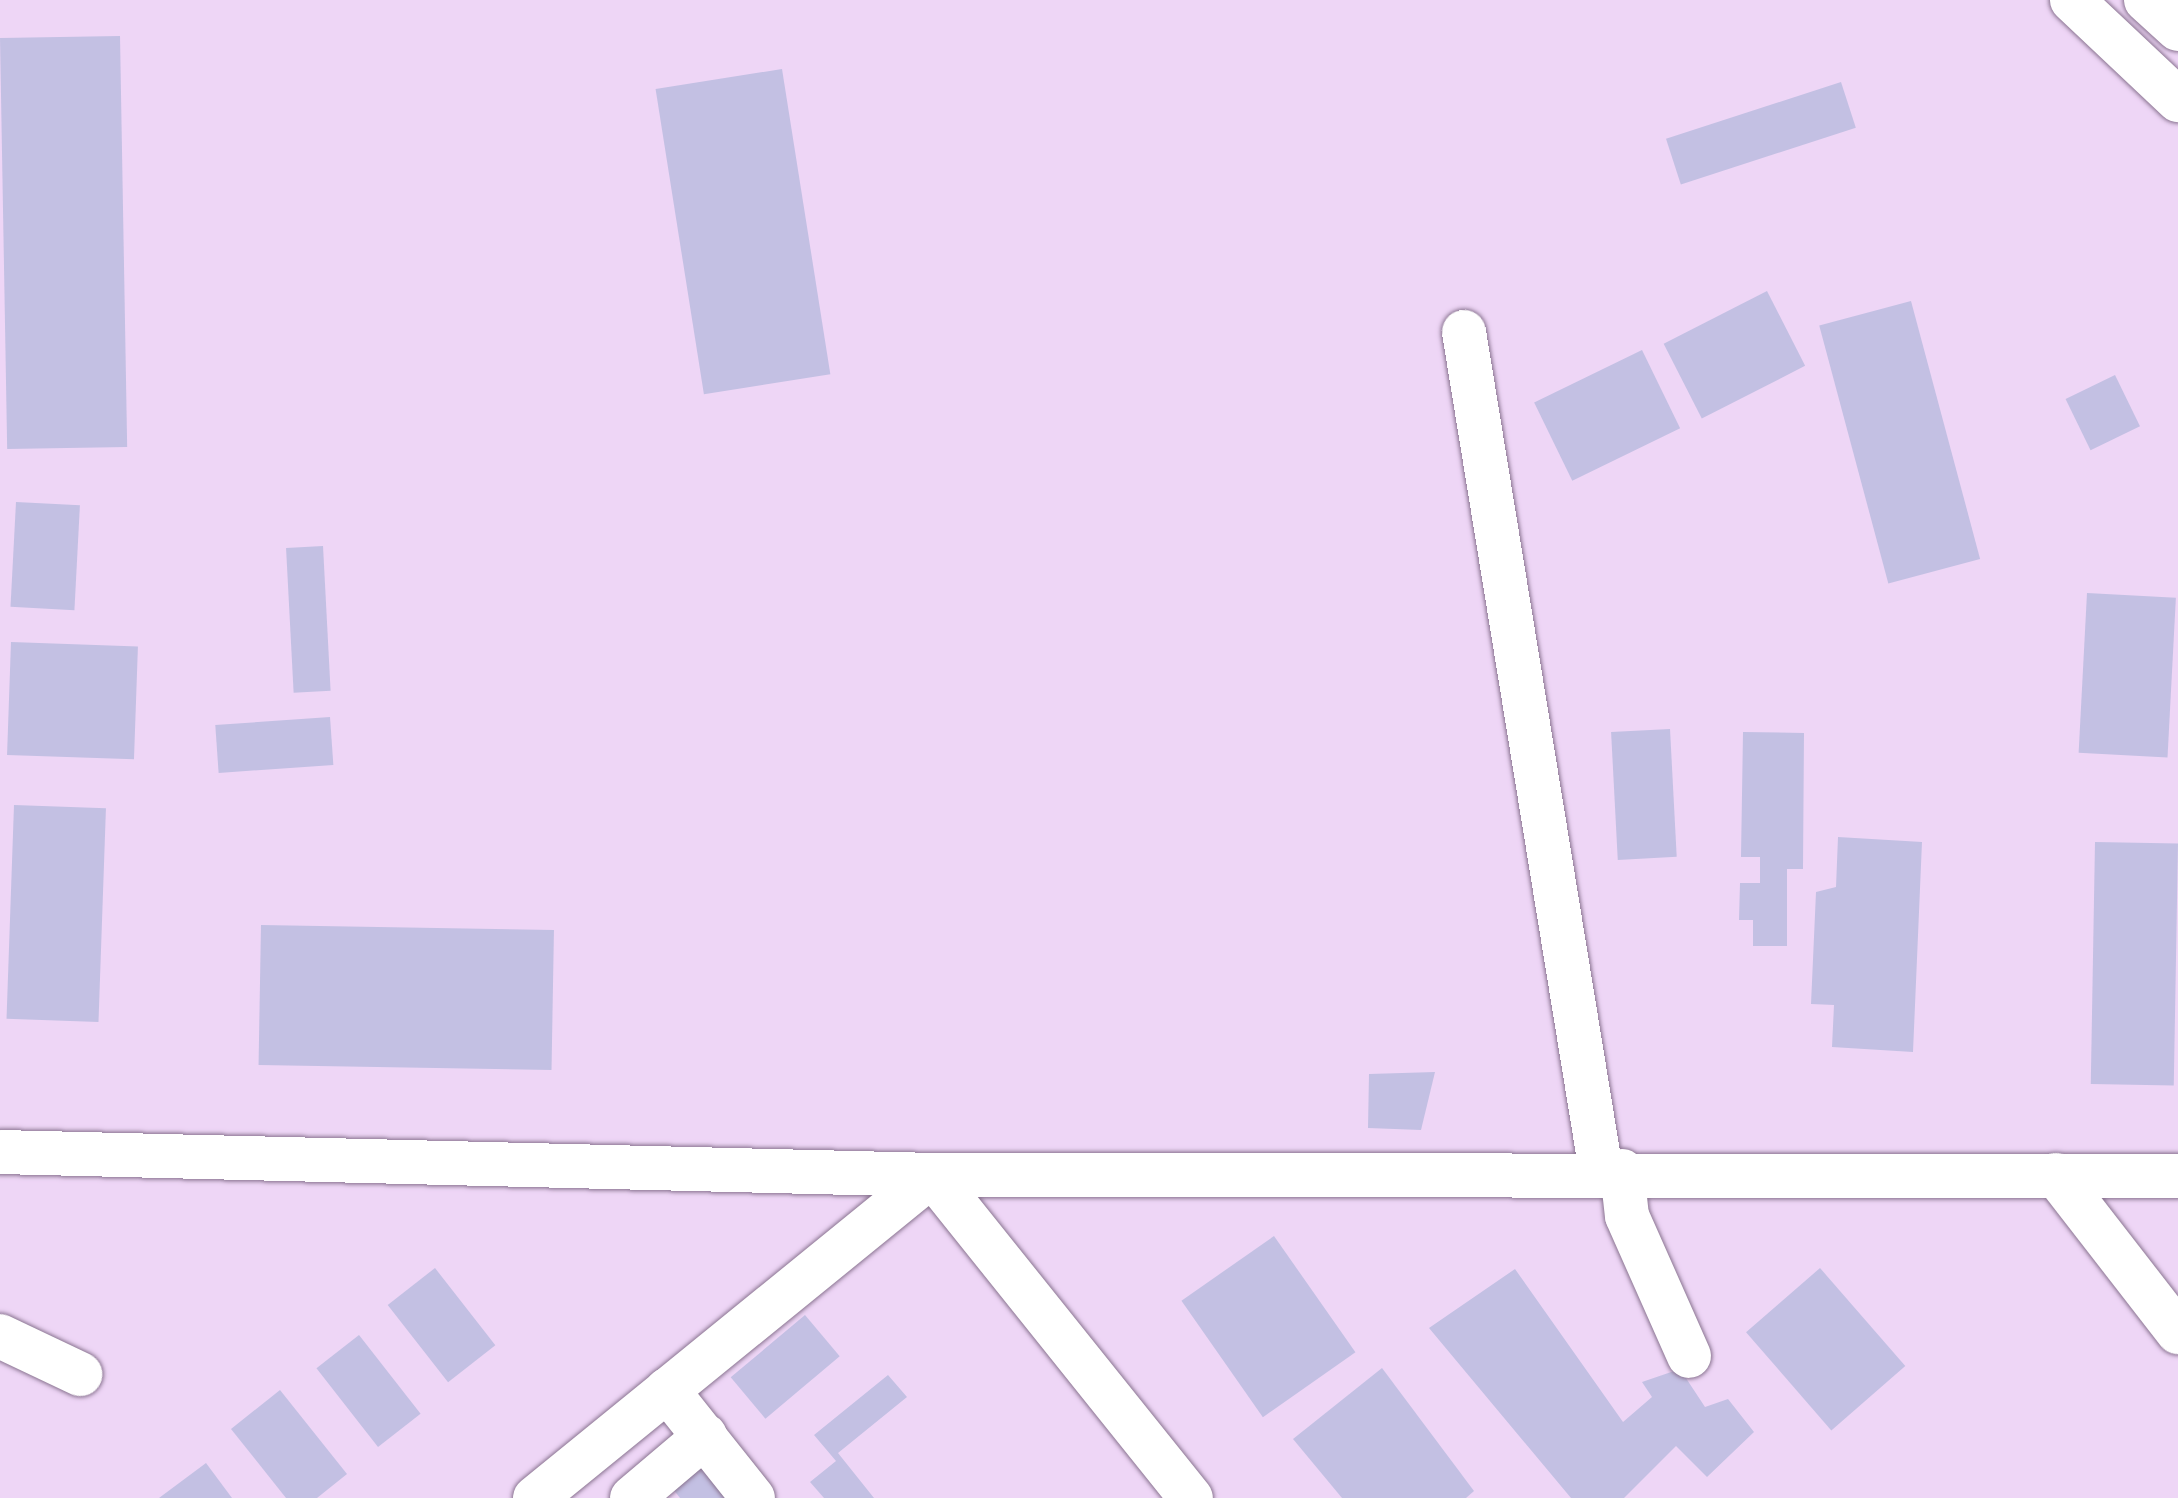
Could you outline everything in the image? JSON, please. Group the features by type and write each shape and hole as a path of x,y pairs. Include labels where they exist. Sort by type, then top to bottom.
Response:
{"street":[{"path":"2072,0 2178,100"},
{"path":"2146,0 2178,29"},
{"path":"1464,332 1612,1171 1627,1216 1689,1356"},
{"path":"0,1152 932,1175 1612,1171 2178,1176"},
{"path":"535,1498 932,1175"},
{"path":"932,1175 1191,1498"},
{"path":"2056,1175 2178,1332"},
{"path":"0,1336 80,1374"},
{"path":"667,1390 753,1498"},
{"path":"632,1498 705,1436"}],"building":[{"path":"120,36 127,447 7,449 0,38"},
{"path":"782,69 830,374 704,394 656,89"},
{"path":"1841,82 1856,128 1681,185 1666,139"},
{"path":"1767,291 1805,366 1702,419 1664,344"},
{"path":"1911,301 1980,559 1888,583 1819,326"},
{"path":"1642,350 1680,428 1572,481 1534,403"},
{"path":"2115,375 2140,426 2091,450 2066,399"},
{"path":"16,502 80,505 74,610 11,607"},
{"path":"323,546 331,691 294,693 286,548"},
{"path":"2087,593 2176,598 2168,757 2079,753"},
{"path":"11,642 138,646 134,759 7,755"},
{"path":"330,717 333,765 219,773 215,725"},
{"path":"1670,729 1677,857 1618,860 1611,732"},
{"path":"1743,732 1804,733 1803,869 1787,869 1787,946 1753,946 1753,920 1739,920 1740,883 1760,883 1760,857 1741,857"},
{"path":"14,805 106,808 98,1022 7,1019"},
{"path":"1838,837 1922,842 1913,1052 1832,1047 1834,1005 1811,1004 1816,892 1836,887"},
{"path":"2095,842 2178,843 2174,1085 2091,1084"},
{"path":"261,925 554,930 552,1070 259,1065"},
{"path":"1435,1072 1421,1130 1368,1128 1369,1074"},
{"path":"1274,1236 1355,1352 1263,1417 1181,1301"},
{"path":"435,1268 495,1345 448,1382 388,1305"},
{"path":"1820,1268 1905,1366 1831,1430 1746,1332"},
{"path":"1515,1269 1623,1422 1652,1397 1642,1382 1680,1369 1705,1407 1728,1399 1754,1432 1707,1477 1676,1446 1624,1498 1571,1498 1429,1328"},
{"path":"805,1315 840,1356 765,1419 731,1377"},
{"path":"359,1335 421,1414 378,1447 316,1368"},
{"path":"1382,1368 1474,1491 1466,1498 1342,1498 1293,1439"},
{"path":"888,1375 907,1397 838,1453 874,1498 824,1498 810,1482 836,1461 814,1435"},
{"path":"280,1390 347,1474 317,1498 286,1498 231,1429"},
{"path":"206,1463 232,1498 159,1498"},
{"path":"704,1465 730,1498 680,1498 673,1489"}]}
